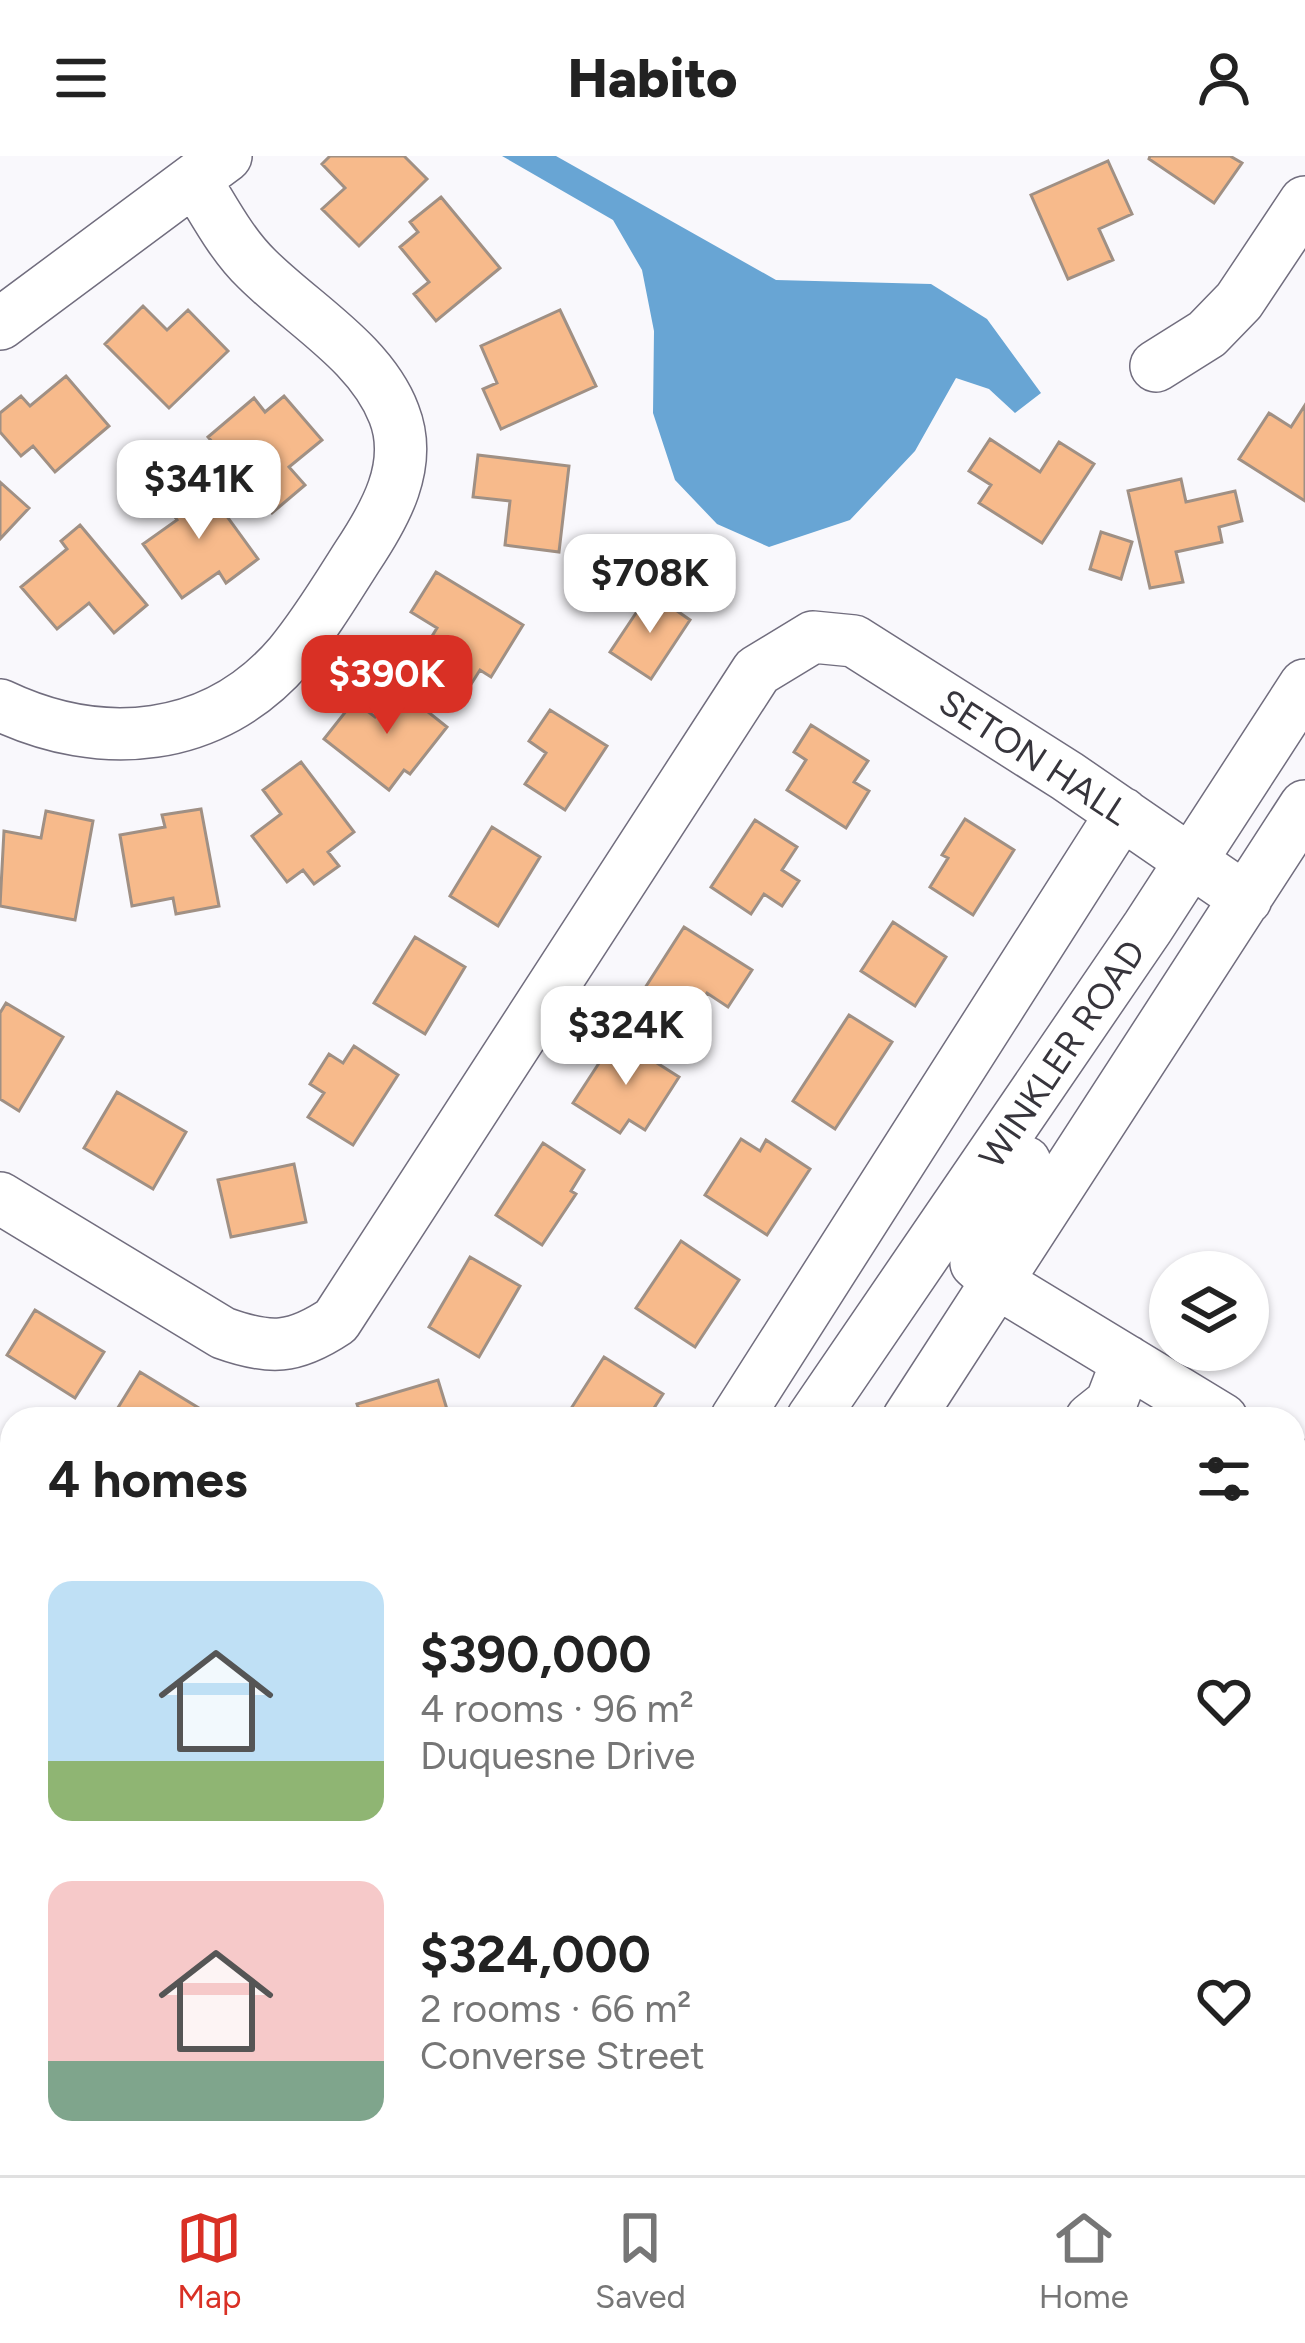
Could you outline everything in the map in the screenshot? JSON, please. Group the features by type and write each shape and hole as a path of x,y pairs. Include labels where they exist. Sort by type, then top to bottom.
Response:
{"street":[{"path":"0,324 211,168 229,235 254,267 376,381 395,415 402,453 394,493 377,526 290,655 230,705 158,732 117,736 35,722 0,705"},
{"path":"1156,366 1207,334 1239,301 1305,202"},
{"name":"SETON HALL","path":"0,1198 223,1333 258,1346 305,1341 336,1321 758,671 812,637 854,641 1246,899"},
{"name":"WINKLER ROAD","path":"820,1407 1192,860 1305,685"},
{"name":"WINKLER ROAD","path":"916,1407 1305,806"},
{"name":"WINKLER ROAD","path":"744,1407 1034,957 1121,813"},
{"path":"1102,994 1079,1073 1000,1201 976,1263 998,1283 1202,1407"},
{"path":"1106,1407 1127,1361"}],"water":[{"path":"502,156 556,156 776,280 931,284 987,319 1041,393 1015,413 989,389 956,378 915,451 850,520 769,547 717,524 675,480 653,413 654,331 642,270 613,220"}],"building":[{"path":"330,156 404,156 427,179 359,246 322,209 345,188 322,164"},
{"path":"1150,156 1230,156 1242,163 1214,203"},
{"path":"1108,161 1132,214 1099,229 1113,260 1068,279 1031,195"},
{"path":"441,197 500,268 436,321 414,294 429,282 400,247 418,232 410,222"},
{"path":"143,306 167,330 188,310 228,351 169,408 105,344"},
{"path":"560,310 596,386 501,429 483,389 497,383 481,346"},
{"path":"66,376 109,426 55,472 33,446 21,456 0,432 0,413 21,396 30,406"},
{"path":"284,396 322,440 289,467 305,485 272,513 208,437 254,398 265,412"},
{"path":"1305,405 1305,501 1239,459 1269,413 1291,427"},
{"path":"990,439 1040,472 1059,442 1094,464 1042,543 979,503 991,485 969,471"},
{"path":"478,455 569,466 559,552 505,545 510,501 473,497"},
{"path":"199,478 258,559 226,583 219,572 182,598 143,544 177,520 165,503"},
{"path":"1181,479 1186,502 1235,491 1242,521 1219,527 1222,542 1176,552 1183,582 1150,588 1128,491"},
{"path":"0,482 29,508 0,539"},
{"path":"80,525 147,605 114,633 89,603 57,629 21,587 67,549 61,541"},
{"path":"1101,532 1132,542 1121,579 1090,569"},
{"path":"436,572 523,625 491,677 480,670 468,689 418,659 437,628 411,612"},
{"path":"650,592 690,620 651,679 610,652"},
{"path":"398,688 447,727 410,774 404,770 389,790 324,739 354,701 375,717"},
{"path":"550,710 607,746 565,810 525,784 546,753 529,741"},
{"path":"811,725 868,761 854,782 869,791 846,828 787,790 806,760 794,752"},
{"path":"301,762 354,832 328,852 339,866 314,884 303,870 287,882 252,836 281,814 263,790"},
{"path":"201,809 219,906 176,914 173,898 132,906 120,835 165,827 162,815"},
{"path":"46,811 93,821 75,920 0,906 4,831 41,838"},
{"path":"965,819 1014,850 973,915 930,887 948,858 942,855"},
{"path":"755,820 797,847 782,870 799,881 782,906 764,894 751,914 711,887"},
{"path":"492,827 540,857 498,926 450,896"},
{"path":"893,922 946,957 915,1006 861,971"},
{"path":"684,927 752,970 728,1007 707,993 690,1021 643,991"},
{"path":"415,937 465,967 425,1034 374,1003"},
{"path":"6,1003 63,1037 19,1111 0,1099 0,1013"},
{"path":"849,1015 892,1042 835,1129 793,1101"},
{"path":"616,1037 679,1077 645,1130 629,1120 620,1133 573,1103"},
{"path":"354,1046 398,1075 353,1145 308,1117 324,1093 310,1084 329,1054 343,1063"},
{"path":"117,1092 186,1132 153,1189 84,1148"},
{"path":"741,1139 760,1151 766,1140 810,1169 767,1235 705,1195"},
{"path":"543,1143 584,1170 571,1191 576,1194 542,1245 496,1215"},
{"path":"294,1164 306,1222 231,1237 218,1180"},
{"path":"681,1241 739,1280 695,1347 636,1308"},
{"path":"470,1257 520,1286 479,1357 429,1327"},
{"path":"35,1310 104,1352 75,1398 7,1355"},
{"path":"604,1357 663,1394 655,1407 572,1407"},
{"path":"140,1372 197,1407 118,1407"},
{"path":"438,1380 446,1407 358,1407"}]}
